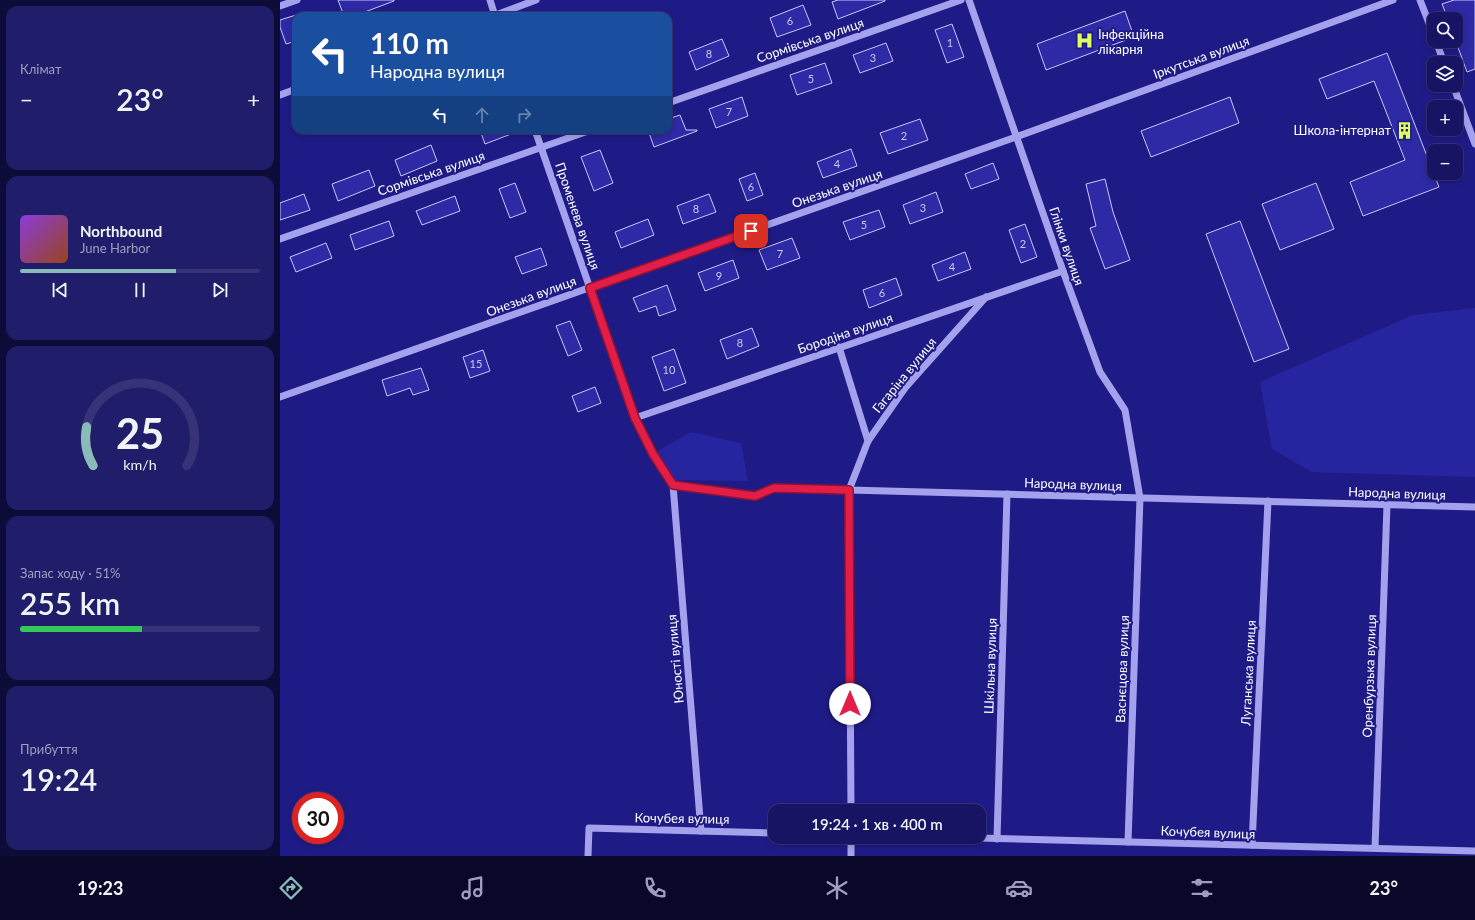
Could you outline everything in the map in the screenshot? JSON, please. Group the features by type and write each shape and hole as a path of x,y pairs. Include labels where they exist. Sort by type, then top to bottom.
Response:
{"street":[{"path":"280,6 297,0"},
{"path":"490,0 493,12"},
{"path":"504,12 536,0"},
{"name":"Сормівська вулиця","path":"672,102 961,0"},
{"name":"Глінки вулиця","path":"969,0 1063,271 1100,372 1125,410 1140,498"},
{"name":"Іркутська вулиця","path":"1016,137 1393,0"},
{"path":"1420,0 1427,18"},
{"path":"280,94 292,90"},
{"path":"1456,92 1475,144"},
{"name":"Променева вулиця","path":"536,134 635,418 653,454 673,485"},
{"name":"Сормівська вулиця","path":"280,239 579,134"},
{"name":"Онезька вулиця","path":"280,397 1016,137"},
{"name":"Бородіна вулиця","path":"635,418 1063,271"},
{"name":"Гагаріна вулиця","path":"850,804 849,490 868,442 905,388 986,297"},
{"path":"839,347 868,442"},
{"name":"Народна вулиця","path":"673,485 755,496 774,488 1475,507"},
{"name":"Юності вулиця","path":"673,485 701,831"},
{"name":"Шкільна вулиця","path":"997,838 1006,494"},
{"name":"Васнєцова вулиця","path":"1128,842 1140,498"},
{"name":"Луганська вулиця","path":"1252,845 1268,501"},
{"name":"Оренбурзька вулиця","path":"1375,848 1387,505"},
{"name":"Кочубея вулиця","path":"588,856 589,828 768,833"},
{"name":"Кочубея вулиця","path":"986,838 1475,851"},
{"path":"851,844 851,856"}],"shaded area":[{"path":"1475,308 1475,477 1312,472 1272,449 1260,382 1413,315"},
{"path":"691,432 741,443 748,481 674,480 656,452"}],"building":[{"path":"338,0 394,0 365,12 342,12"},
{"path":"838,0 885,1 838,19 832,2"},
{"path":"1454,0 1475,0 1475,69 1467,72 1463,61 1463,56 1461,56 1458,48 1463,48 1463,12 1445,12 1442,4"},
{"path":"803,5 811,25 777,37 770,18"},
{"name":"Інфекційна лікарня","path":"1125,11 1134,37 1046,70 1037,44"},
{"path":"292,16 292,42 286,44 280,27 280,20"},
{"path":"952,24 964,57 947,63 935,30"},
{"path":"722,39 729,56 696,70 689,52"},
{"path":"886,43 893,61 860,73 853,55"},
{"name":"Школа-інтернат","path":"1387,53 1427,156 1427,180 1436,180 1439,187 1363,216 1350,182 1405,160 1374,81 1327,99 1319,79"},
{"path":"825,63 832,83 797,95 790,75"},
{"path":"742,97 748,116 716,128 709,109"},
{"path":"1230,97 1239,123 1151,157 1141,131"},
{"path":"680,115 686,130 697,131 654,147 649,134 672,134 672,118"},
{"path":"920,119 928,140 888,154 880,133"},
{"path":"481,134 511,134 485,144"},
{"path":"431,145 437,161 401,176 395,160"},
{"path":"851,149 857,166 823,178 817,162"},
{"path":"600,150 613,183 594,191 581,157"},
{"path":"993,163 999,179 971,189 965,174"},
{"path":"369,170 375,186 338,201 332,184"},
{"path":"755,173 763,195 747,201 739,179"},
{"path":"1105,179 1113,212 1130,260 1105,269 1090,228 1096,226 1086,184"},
{"path":"515,183 526,212 510,218 499,189"},
{"path":"1316,183 1334,229 1280,250 1262,204"},
{"path":"936,192 943,212 910,224 903,205"},
{"path":"304,194 310,210 280,220 280,203"},
{"path":"709,194 716,212 683,224 677,206"},
{"path":"455,196 460,211 422,225 416,211"},
{"path":"879,210 885,227 850,240 843,222"},
{"path":"648,219 654,235 621,248 615,232"},
{"path":"389,221 394,236 355,250 350,235"},
{"path":"1240,221 1289,349 1254,362 1206,234"},
{"path":"1025,224 1037,257 1021,263 1009,230"},
{"path":"792,238 800,258 767,270 759,250"},
{"path":"326,243 332,258 296,272 290,257"},
{"path":"541,248 547,265 522,274 515,257"},
{"path":"965,252 971,269 938,281 932,265"},
{"path":"733,260 739,278 705,291 698,273"},
{"path":"896,278 902,295 869,308 863,290"},
{"path":"667,285 676,310 659,316 656,306 639,312 633,298"},
{"path":"570,321 582,350 568,356 556,326"},
{"path":"752,328 759,346 727,359 720,340"},
{"path":"674,349 686,383 664,391 652,357"},
{"path":"483,350 490,371 470,378 463,357"},
{"path":"421,368 429,390 413,395 410,388 387,396 382,380"},
{"path":"595,387 601,403 578,412 572,396"}],"place":[{"name":"Інфекційна лікарня","path":"1085,41"},
{"name":"Школа-інтернат","path":"1404,130"}],"route":[{"path":"751,231 590,288 635,418 653,454 673,485 755,496 774,488 849,490 850,704"}]}
